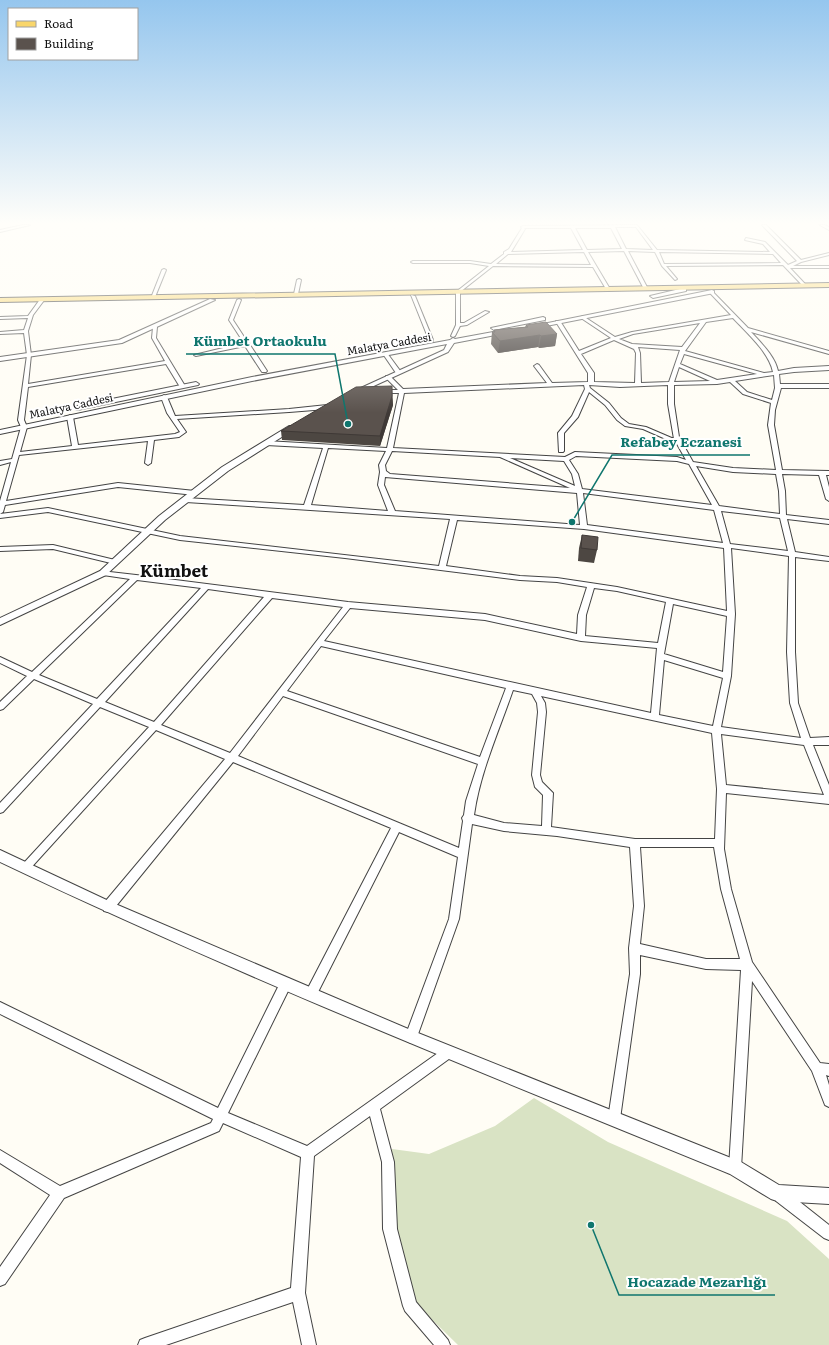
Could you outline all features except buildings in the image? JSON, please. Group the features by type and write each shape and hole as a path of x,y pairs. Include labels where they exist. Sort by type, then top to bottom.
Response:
{"main road":[{"path":"0,300 41,302 239,300 646,288 666,293 696,288 709,288"},
{"path":"0,304 153,297 296,294 666,293 829,290"}],"street":[{"path":"153,297 157,288"},
{"path":"296,294 297,288"},
{"path":"446,351 453,339 458,325 458,294 466,288"},
{"path":"712,292 745,328 774,364 778,386 771,425 782,490 783,516 792,554 790,652 794,703 806,742 829,796"},
{"path":"75,447 68,414 182,386 431,340 453,339 666,293"},
{"name":"Malatya Caddesi","path":"0,432 23,423 68,414 442,344 453,339 510,331 558,322 666,293"},
{"path":"413,296 431,340"},
{"path":"0,358 120,342 212,300"},
{"path":"239,300 234,314 230,317 231,320 248,344 264,371"},
{"path":"0,512 2,497 15,457 23,423 29,355 26,331 30,317 41,302"},
{"path":"458,325 465,324 486,312"},
{"path":"583,316 615,339 636,348 638,353 638,384"},
{"path":"578,353 632,333 734,316"},
{"path":"0,318 30,317"},
{"path":"704,321 682,351 671,383 671,404 676,436 717,508 727,545 731,614 727,676 716,730 722,789 719,849 726,889 747,965 817,1068 829,1101"},
{"path":"558,322 591,373 588,385 575,417 561,433 561,451"},
{"path":"155,327 154,338 182,386"},
{"path":"745,328 829,353"},
{"path":"0,333 26,331"},
{"path":"349,395 446,351 510,331"},
{"path":"196,355 248,344"},
{"path":"431,357 442,344"},
{"path":"631,345 682,351 764,375"},
{"path":"385,354 398,372"},
{"path":"26,386 168,362"},
{"path":"678,365 717,382"},
{"path":"537,366 550,384"},
{"path":"376,392 550,384 588,385 717,382 794,370 829,368"},
{"path":"388,377 402,391"},
{"path":"731,380 745,393 774,402"},
{"path":"588,385 607,404 619,419 627,425 644,428 679,443"},
{"path":"778,386 829,386"},
{"path":"392,512 381,485 383,472 382,465 390,449 402,391"},
{"path":"349,395 368,392"},
{"path":"0,463 15,457 75,447 177,436 183,432 173,418 164,397"},
{"path":"173,418 229,413 280,412 330,406"},
{"path":"0,622 103,573 148,531 225,468 330,406"},
{"path":"14,422 23,423 29,418"},
{"path":"148,463 151,439"},
{"path":"266,443 566,459 575,454 677,459 713,467 779,472 826,473 829,499"},
{"path":"307,507 326,446"},
{"path":"497,455 579,490"},
{"path":"566,459 572,467 579,490 584,527"},
{"path":"383,472 388,476 398,478 579,490 829,522"},
{"path":"2,504 118,485 195,493"},
{"path":"186,500 392,512 584,527 829,559"},
{"path":"0,516 48,510 180,538 345,556 520,578 557,580 670,600 731,614"},
{"path":"442,569 454,517"},
{"path":"0,549 53,547 115,562"},
{"path":"103,573 348,605 485,617 581,638 661,646"},
{"path":"0,707 136,577"},
{"path":"581,638 582,615 591,585"},
{"path":"0,809 207,586"},
{"path":"25,868 156,726 270,595"},
{"path":"655,717 661,646 670,600"},
{"path":"108,907 232,757 348,605"},
{"path":"319,643 510,687 716,730 806,742 829,741"},
{"path":"660,656 727,676"},
{"path":"0,660 32,675 463,854"},
{"path":"412,1037 454,919 467,818 483,762 510,687"},
{"path":"282,692 483,762"},
{"path":"535,692 541,703 542,712 536,775 538,784 548,793 546,831"},
{"path":"722,789 829,800"},
{"path":"467,818 504,827 635,843 719,843"},
{"path":"311,994 396,826"},
{"path":"614,1120 635,974 634,948 639,906 635,843"},
{"path":"2,859 25,868 108,907 412,1037 735,1168 778,1193 829,1233"},
{"path":"634,948 706,964 747,965"},
{"path":"735,1168 747,965"},
{"path":"0,1279 59,1193 215,1127 286,983"},
{"path":"0,1008 220,1116 308,1154"},
{"path":"308,1154 374,1108 449,1052"},
{"path":"817,1068 829,1070"},
{"path":"374,1108 388,1162 390,1229 410,1306 443,1345"},
{"path":"308,1154 298,1293 309,1345"},
{"path":"0,1156 59,1193"},
{"path":"778,1193 829,1196"},
{"path":"145,1345 298,1293"}],"green space":[{"path":"534,1098 608,1142 787,1221 829,1259 829,1345 458,1345 409,1297 386,1212 392,1149 429,1154 495,1126"}],"place":[{"name":"Kümbet Ortaokulu","path":"348,424"},
{"name":"Refabey Eczanesi","path":"572,522"},
{"name":"Hocazade Mezarlığı","path":"591,1225"}],"district":[{"name":"Kümbet","path":"174,571"}]}
